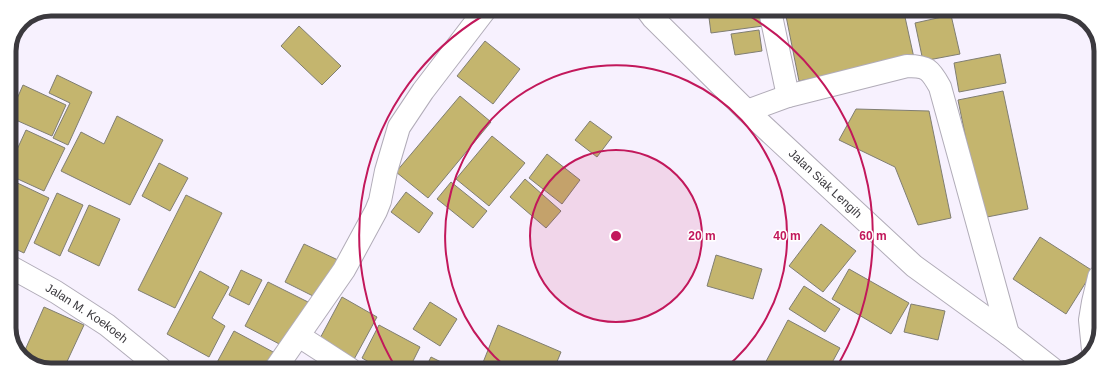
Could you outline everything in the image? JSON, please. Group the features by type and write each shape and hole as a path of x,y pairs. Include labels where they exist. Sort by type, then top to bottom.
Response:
{"street":[{"path":"280,363 344,270 376,211 380,201 386,171 399,127 422,91 480,16"},
{"name":"Jalan Siak Lengih","path":"652,16 747,111 914,266 1008,334 1045,363"},
{"path":"771,16 788,96"},
{"path":"747,111 788,96 907,66 921,66 933,73 940,87 1008,334"},
{"name":"Jalan M. Koekoeh","path":"16,270 56,292 107,325 154,363"},
{"path":"1092,339 1090,320 1094,298"},
{"path":"299,336 342,363"}],"building":[{"path":"709,16 762,16 763,26 711,33"},
{"path":"786,16 910,16 905,17 914,58 799,81"},
{"path":"951,16 960,54 923,61 915,23"},
{"path":"299,26 341,66 322,85 281,46"},
{"path":"759,30 762,51 735,55 731,34"},
{"path":"485,41 520,69 493,104 457,76"},
{"path":"1000,54 1006,83 959,92 954,63"},
{"path":"57,75 92,92 68,145 53,138 70,103 49,93"},
{"path":"23,85 66,105 52,136 16,120 16,101"},
{"path":"1003,91 1028,209 982,218 958,100"},
{"path":"460,96 491,122 428,198 396,172"},
{"path":"856,109 929,111 951,218 918,225 895,167 839,140"},
{"path":"117,116 163,140 130,205 61,171 81,132 104,144"},
{"path":"590,121 612,137 597,157 575,140"},
{"path":"26,130 65,148 44,191 16,178 16,152"},
{"path":"492,136 525,163 489,206 456,179"},
{"path":"547,154 580,180 562,204 529,178"},
{"path":"159,163 188,178 170,211 142,196"},
{"path":"525,179 561,211 546,228 510,197"},
{"path":"16,182 49,198 24,253 16,249"},
{"path":"451,182 487,211 473,228 437,199"},
{"path":"406,192 433,213 419,233 391,212"},
{"path":"57,193 83,205 60,256 34,243"},
{"path":"186,195 222,213 175,308 138,290"},
{"path":"89,205 120,219 99,266 68,251"},
{"path":"821,224 856,251 823,292 789,266"},
{"path":"1040,237 1093,271 1066,314 1013,279"},
{"path":"304,244 338,260 319,299 285,282"},
{"path":"716,255 762,269 753,299 707,286"},
{"path":"849,269 909,303 891,334 832,299"},
{"path":"241,270 262,280 249,305 229,295"},
{"path":"200,271 229,287 212,318 225,326 209,357 167,334"},
{"path":"268,282 308,302 285,347 245,326"},
{"path":"804,286 840,309 825,332 789,309"},
{"path":"342,297 377,317 352,363 317,344"},
{"path":"430,302 457,319 440,346 413,329"},
{"path":"911,304 945,311 938,340 904,332"},
{"path":"44,307 84,325 66,363 40,361 31,357 25,351"},
{"path":"788,320 840,348 832,363 765,363"},
{"path":"379,325 420,347 412,363 371,363 362,358"},
{"path":"498,325 561,352 556,363 483,363"},
{"path":"234,331 275,353 269,363 217,363"},
{"path":"431,357 443,363 428,363"}]}
